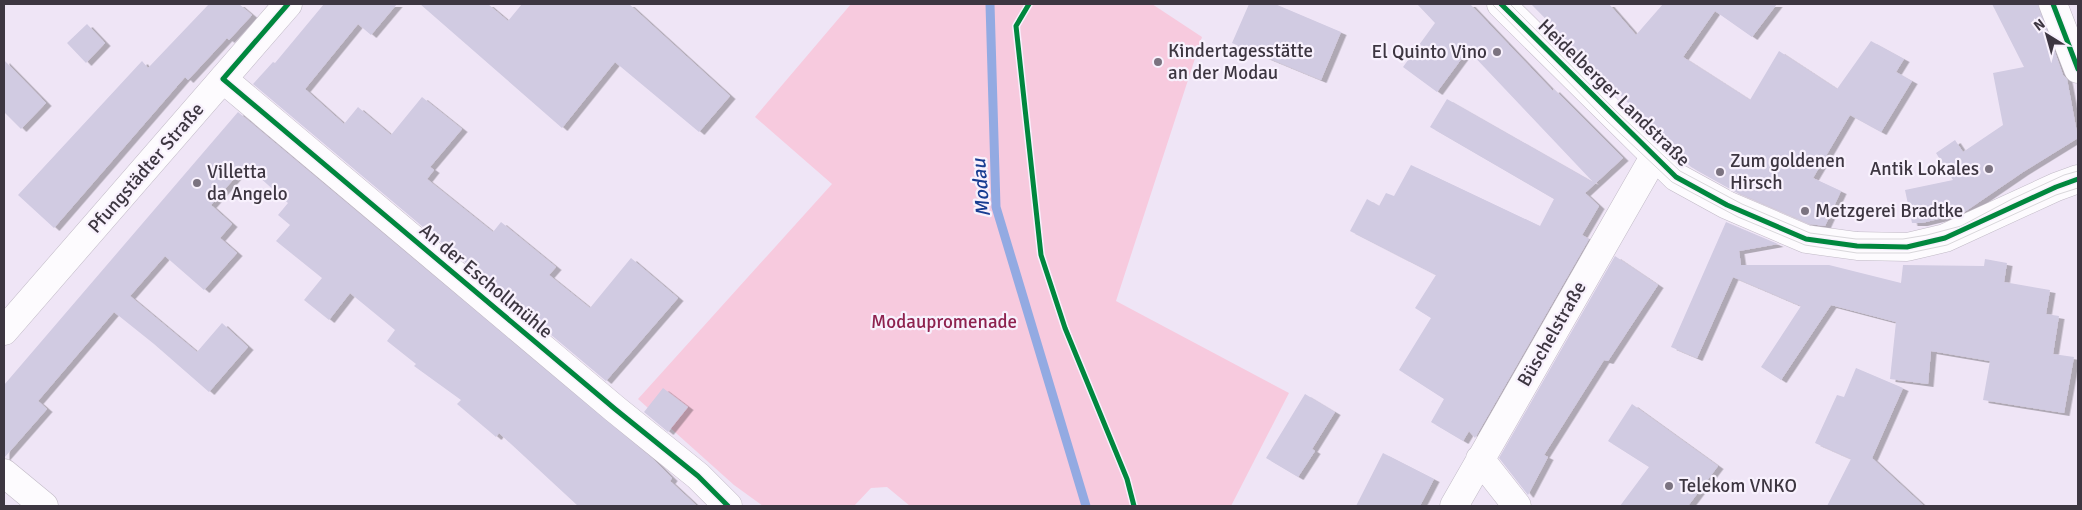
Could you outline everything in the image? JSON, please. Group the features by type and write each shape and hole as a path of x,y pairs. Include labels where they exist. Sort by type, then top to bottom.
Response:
{"street":[{"name":"Pfungstädter Straße","path":"4,331 288,4"},
{"name":"Heidelberger Landstraße","path":"1501,4 1676,177 1727,205 1806,239 1857,246 1907,247 1945,238 2056,187 2078,179"},
{"path":"2053,4 2078,69"},
{"name":"An der Eschollmühle","path":"223,79 615,409 698,476 728,506"},
{"name":"Büschelstraße","path":"1454,506 1654,157"},
{"path":"1480,459 1517,506"},
{"path":"4,472 44,506"}],"green space":[{"name":"Modaupromenade","path":"851,4 1152,4 1202,37 1116,301 1289,393 1231,506 910,506 887,487 871,488 854,506 763,506 734,485 638,399 832,184 755,117"}],"building":[{"path":"209,4 239,4 252,15 229,40 227,38 188,80 185,77 54,228 18,195 142,61 148,68"},
{"path":"324,4 397,4 371,35 358,24 305,89 344,124 358,107 391,135 422,97 462,129 430,167 434,170 427,179 493,232 501,222 556,267 549,275 590,308 631,258 678,298 606,381 253,84 273,62 275,63"},
{"path":"420,4 488,4 508,21 522,4 629,4 730,96 699,132 615,62 562,128"},
{"path":"1249,4 1275,4 1341,32 1321,80 1232,43"},
{"path":"1417,4 1470,4 1553,91 1554,89 1623,158 1585,193 1599,206 1582,235 1589,239 1475,438 1469,431 1463,441 1431,422 1444,399 1399,370 1431,318 1415,308 1436,275 1350,231 1367,199 1379,206 1386,193 1394,196 1411,165 1540,226 1554,199 1430,127 1447,99 1593,182 1468,50 1437,92 1403,67 1435,23"},
{"path":"1531,4 1609,4 1636,35 1663,4 1777,4 1752,37 1715,11 1683,57 1750,100 1779,51 1837,89 1871,41 1904,59 1896,72 1912,81 1881,132 1850,115 1813,178 1841,191 1825,226 1810,224 1734,191 1691,167"},
{"path":"1992,4 2038,4 2063,75 2067,79 2078,138 2023,172 1963,213 1922,223 1912,223 1905,190 1953,180 1936,153 1955,140 1963,152 2003,125 1993,73 2024,67"},
{"path":"87,24 105,43 86,63 67,43"},
{"path":"4,60 46,103 21,129 4,112"},
{"path":"238,112 653,459 672,478 670,481 697,506 578,506 499,433 496,437 457,404 461,400 414,366 416,364 387,341 395,330 350,293 329,320 304,300 322,278 276,241 290,225 278,215 288,203 246,165 211,205 232,224 220,238 237,253 204,290 165,256 130,296 197,352 222,323 248,347 209,392 114,312 38,401 47,409 4,458 4,385"},
{"path":"1726,222 1778,244 1739,251 1741,265 1829,265 1901,283 1903,265 1984,266 1985,259 2007,263 2004,282 2050,290 2046,314 2059,316 2053,354 2074,357 2064,413 1983,400 1990,361 1931,351 1928,384 1890,379 1896,322 1831,305 1781,380 1761,367 1801,306 1733,277 1697,358 1671,347"},
{"path":"1615,256 1658,285 1608,361 1604,360 1544,455 1548,457 1528,495 1499,458"},
{"path":"1856,368 1903,388 1872,458 1924,506 1827,506 1851,459 1815,443 1837,395 1844,397"},
{"path":"663,388 688,407 668,432 644,412"},
{"path":"1305,394 1335,412 1312,449 1315,451 1298,477 1266,458"},
{"name":"Telekom VNKO","path":"1632,404 1718,466 1688,506 1620,506 1649,467 1608,441"},
{"path":"1383,453 1434,479 1420,506 1356,506"}],"waterway":[{"name":"Modau","path":"990,4 996,207 1086,506"}],"tram line":[{"path":"1492,4 1607,121 1672,182 1738,217 1805,245 1857,253 1909,253 1947,245 2056,195 2078,188"},
{"path":"1510,4 1619,114 1680,171 1742,204 1810,233 1856,239 1903,239 1927,235 1961,226 2012,199 2064,175 2078,171"}],"cycle path":[{"path":"288,4 223,79 615,409 698,476 728,506"},
{"path":"1029,4 1016,26 1041,255 1065,328 1127,479 1134,506"},
{"path":"1501,4 1676,177 1727,205 1806,239 1857,246 1907,247 1945,238 2056,187 2078,179"},
{"path":"2053,4 2078,69"}],"place":[{"name":"El Quinto Vino","path":"1497,52"},
{"name":"Kindertagesstätte an der Modau","path":"1158,62"},
{"name":"Antik Lokales","path":"1989,169"},
{"name":"Zum goldenen Hirsch","path":"1720,172"},
{"name":"Villetta da Angelo","path":"197,183"},
{"name":"Metzgerei Bradtke","path":"1805,211"},
{"name":"Telekom VNKO","path":"1669,486"}]}
